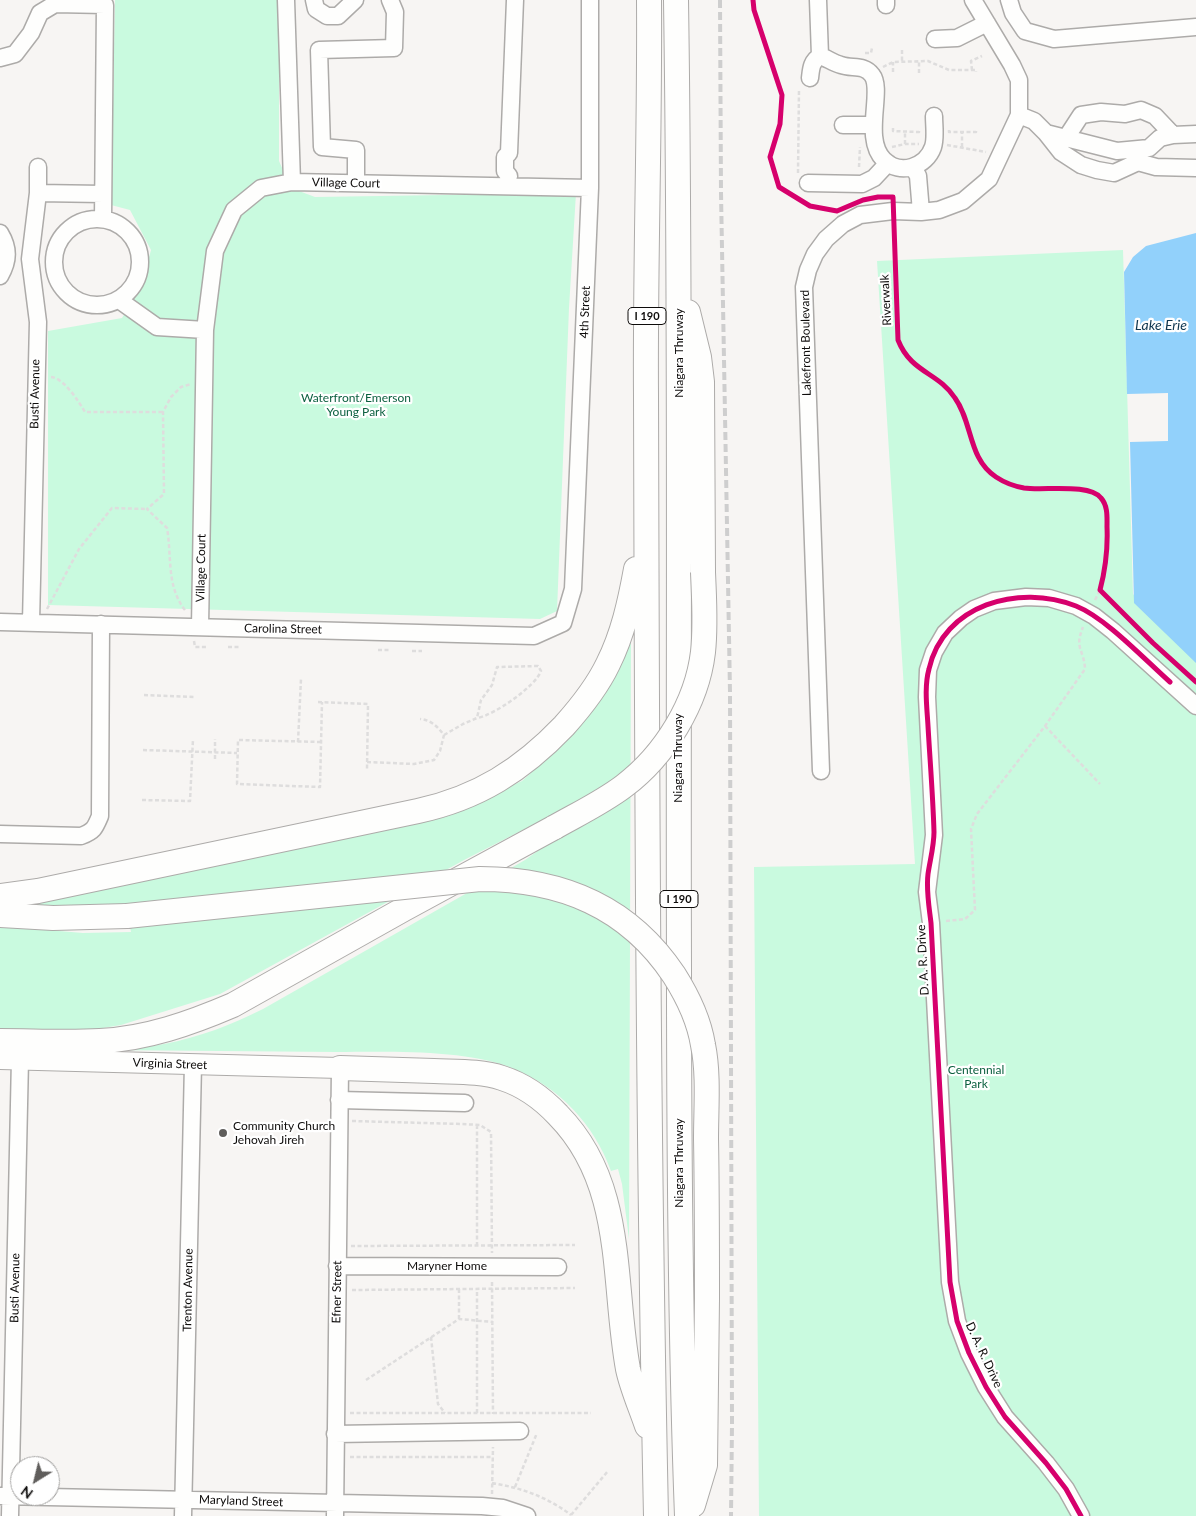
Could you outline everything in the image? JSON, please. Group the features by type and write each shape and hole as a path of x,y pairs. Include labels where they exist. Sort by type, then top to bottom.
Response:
{"highway":[{"path":"636,0 650,63"},
{"name":"I 190","path":"649,0 646,393 647,770 656,1516"},
{"name":"Niagara Thruway","path":"676,0 680,281 678,637 679,1186 684,1446 689,1516"},
{"path":"0,1041 101,1041 145,1035 175,1027 233,1005 606,798 635,777 657,755 680,720 698,678 703,653 702,382 699,357 680,281"},
{"path":"0,896 38,892 418,811 459,800 499,780 519,767 554,736 582,705 608,664 627,614 647,503"},
{"path":"0,915 53,918 127,916 480,879 528,881 554,887 580,896 607,910 641,934 664,960 682,988 693,1009 704,1045 707,1298 705,1465 689,1516"},
{"path":"340,1068 473,1073 500,1077 536,1094 566,1122 592,1160 610,1215 629,1370 654,1450"}],"main road":[{"name":"Virginia Street","path":"10,1059 340,1068"}],"street":[{"path":"286,0 292,182"},
{"path":"314,0 316,9 326,16 338,16 355,0"},
{"path":"356,184 356,150 322,146 319,50 394,48 395,12 390,0"},
{"path":"509,181 505,170 505,157 509,153 515,0"},
{"name":"4th Street","path":"563,623 573,589 590,188 590,0"},
{"path":"818,0 820,56"},
{"name":"Lakefront Boulevard","path":"821,771 804,287 808,270 815,254 830,234 843,224 860,215 893,211 921,212 939,210 963,201 989,179 1019,114 1019,80 973,0"},
{"path":"1009,0 1013,13 1025,31 1054,38 1196,27"},
{"path":"0,58 15,54 31,33 40,13 54,4 105,5 103,219"},
{"path":"931,46 957,38 987,23"},
{"path":"805,82 812,65 820,56"},
{"path":"820,56 841,65 867,70 872,75 876,84 873,125 876,147 883,160 889,155"},
{"path":"1066,138 1081,115 1101,112 1126,114 1141,110 1155,116 1174,135"},
{"path":"1019,114 1034,121 1061,152 1081,165 1114,173 1138,162 1148,148 1160,138 1196,134"},
{"path":"889,155 901,168 913,167 926,159 932,148 934,116"},
{"path":"843,124 873,125"},
{"path":"1046,133 1117,151 1148,148"},
{"path":"803,179 862,184 874,178 889,155"},
{"path":"1138,162 1156,167 1196,168"},
{"name":"Busti Avenue","path":"30,622 38,322 30,259 38,193 38,167"},
{"path":"913,167 918,176 921,212"},
{"name":"Village Court","path":"197,634 205,330 215,251 234,210 261,188 292,182 356,184 509,181 590,188"},
{"path":"38,193 103,194"},
{"path":"88,219 103,219 116,223 128,230 136,241 140,254 141,268 137,281 129,292 119,300 104,305 90,305 76,300 64,290 56,277 54,262 56,248 63,235 74,225 88,219"},
{"path":"0,232 5,242 7,256 5,267 0,276"},
{"path":"7,256 30,259"},
{"path":"119,300 157,327 205,330"},
{"name":"D. A. R. Drive","path":"1081,1516 1066,1490 1046,1463 1005,1417 986,1387 957,1321 950,1282 932,933 927,892 934,835 927,697 928,670 934,652 945,633 974,609 994,601 1026,597 1049,598 1076,606 1094,616 1196,706"},
{"name":"Carolina Street","path":"0,622 101,624 197,634 534,636 563,623"},
{"path":"0,834 81,836 92,831 96,825 100,816 101,624"},
{"name":"Busti Avenue","path":"10,1059 5,1496 10,1516"},
{"name":"Trenton Avenue","path":"183,1516 193,1064"},
{"name":"Efner Street","path":"334,1510 340,1068"},
{"path":"339,1100 465,1103"},
{"name":"Maryner Home","path":"337,1266 558,1267"},
{"path":"335,1434 520,1431"},
{"name":"Maryland Street","path":"5,1496 184,1499 334,1510 410,1511 479,1507 504,1508 528,1516"}],"path":[{"path":"928,61 931,46"},
{"path":"871,53 872,48"},
{"path":"902,50 902,62"},
{"path":"972,70 971,61 982,56"},
{"path":"919,61 919,73"},
{"path":"886,65 893,62 928,61 950,71 976,70 976,72"},
{"path":"893,62 893,72"},
{"path":"803,179 800,167 805,82"},
{"path":"893,128 893,131 919,132"},
{"path":"949,132 976,132 976,130"},
{"path":"905,131 905,144"},
{"path":"962,132 962,147"},
{"path":"860,167 861,140"},
{"path":"889,155 905,144 920,144"},
{"path":"940,145 962,147 988,153"},
{"path":"51,377 65,386 85,412 163,412"},
{"path":"146,509 164,494 163,412 171,397 181,387 192,384"},
{"path":"48,609 48,604 79,549 112,508 146,509 167,528 170,570 174,589 178,600 187,612"},
{"path":"1100,590 1102,584"},
{"path":"946,921 964,919 974,910 971,829 977,814 1045,726 1085,669 1078,642 1083,626"},
{"path":"197,634 195,647 208,646"},
{"path":"228,647 239,647"},
{"path":"378,650 390,650"},
{"path":"412,651 422,651"},
{"path":"367,762 414,764 434,760 440,751 444,735 463,724 496,710 531,684 540,674 541,671 538,666 497,667 492,685 481,700 477,718"},
{"path":"298,742 301,679"},
{"path":"144,695 194,697"},
{"path":"321,742 238,740 237,784 320,787 321,742 320,702 368,704 367,769"},
{"path":"420,719 432,722 444,735"},
{"path":"1045,726 1100,784"},
{"path":"142,800 190,802 193,738"},
{"path":"214,759 215,739"},
{"path":"143,750 237,753"},
{"path":"350,1121 476,1125 491,1132 492,1260"},
{"path":"476,1125 477,1245"},
{"path":"348,1246 574,1245"},
{"path":"492,1281 494,1420"},
{"path":"477,1288 477,1413"},
{"path":"348,1290 575,1288"},
{"path":"459,1289 459,1319"},
{"path":"366,1380 459,1319 492,1322"},
{"path":"431,1337 438,1404 445,1413"},
{"path":"347,1413 590,1413"},
{"path":"515,1487 537,1433"},
{"path":"479,1507 492,1483 493,1442"},
{"path":"346,1457 493,1457"},
{"path":"492,1483 515,1487 547,1499 571,1516 608,1471"}],"green space":[{"name":"Waterfront/Emerson Young Park","path":"115,0 279,0 279,161 291,188 315,197 576,193 569,308 557,611 540,619 48,605 48,331 122,318 141,287 151,250 130,210 111,205"},
{"name":"Centennial Park","path":"1123,250 1133,594 1196,659 1196,1516 759,1516 754,867 915,864 877,261"},
{"path":"631,640 629,1239 622,1184 618,1169 611,1171 595,1138 573,1109 545,1086 512,1068 471,1057 426,1053 102,1050 164,1044 190,1038 215,1030 263,1009 525,860 563,833 554,814 466,859 220,994 121,1025 79,1032 0,1031 0,926 83,933 131,932 126,907 55,907 11,904 460,808 522,781 555,751 597,704"}],"water":[{"name":"Lake Erie","path":"1196,233 1196,663 1134,603 1130,442 1168,441 1168,393 1127,394 1124,272 1133,257 1146,246"}],"railway":[{"path":"720,0 721,193 730,692 731,1516"}],"cycle path":[{"name":"Riverwalk","path":"753,0 754,10 782,95 780,124 770,157 779,187 810,206 837,211 863,200 893,197 898,340 903,351 917,366 948,389 955,398 965,418 980,461 996,477 1009,484 1024,488 1076,489 1095,493 1101,498 1107,512 1107,543 1100,590 1153,643 1196,682"},
{"path":"1081,1516 1066,1489 1046,1463 1005,1417 986,1387 969,1353 957,1321 950,1282 931,923 927,880 934,832 927,683 929,669 937,647 950,629 967,615 986,605 1008,599 1031,597 1054,599 1088,612 1137,651 1170,682"}],"place":[{"name":"Community Church Jehovah Jireh","path":"223,1133"}]}
